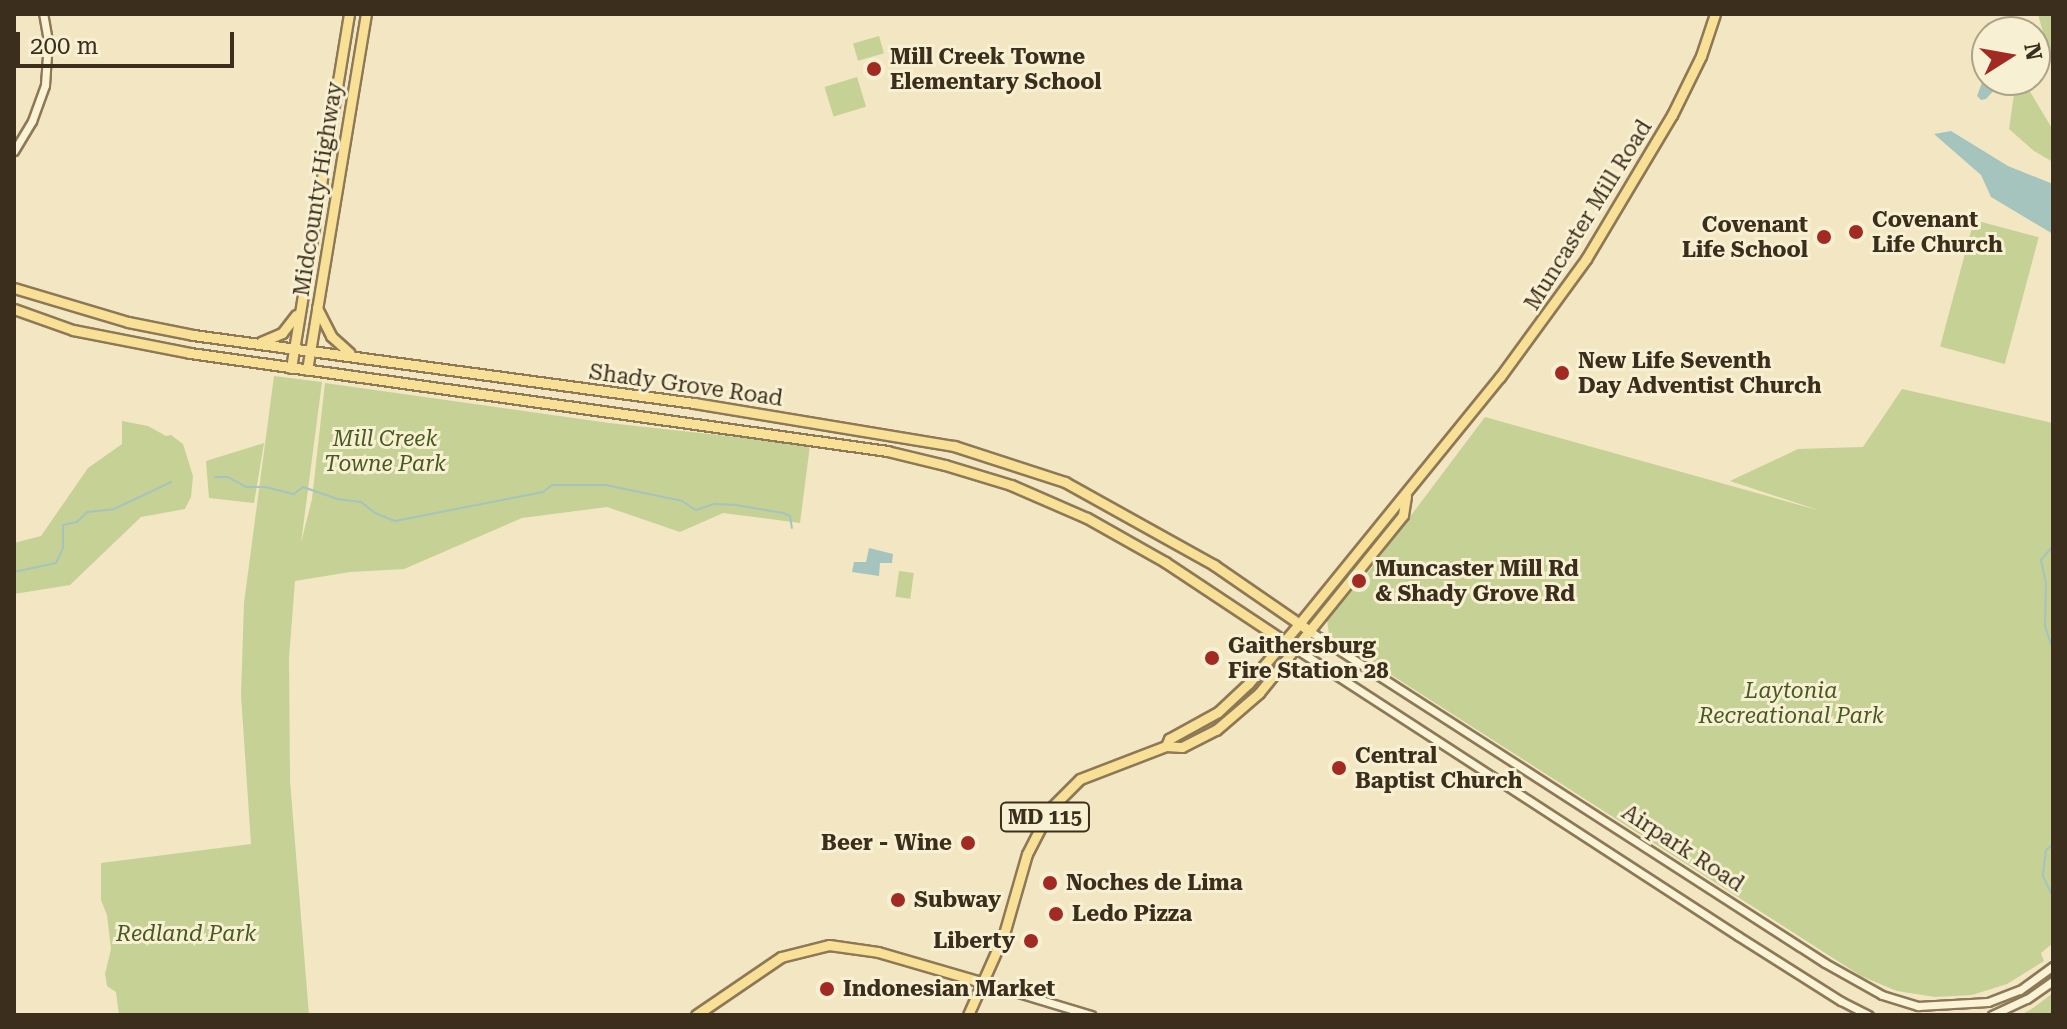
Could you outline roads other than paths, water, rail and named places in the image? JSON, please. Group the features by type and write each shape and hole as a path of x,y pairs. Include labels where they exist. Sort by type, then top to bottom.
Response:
{"main road":[{"name":"Midcounty Highway","path":"291,368 349,14"},
{"name":"Midcounty Highway","path":"307,370 366,14"},
{"name":"Muncaster Mill Road","path":"1166,746 1169,739 1230,702 1299,624 1393,505 1406,496 1500,377 1586,259 1672,115 1701,56 1715,14"},
{"name":"Shady Grove Road","path":"14,288 128,322 694,403 954,446 1065,482 1214,565 1311,632"},
{"path":"258,343 289,326 301,305"},
{"path":"317,307 331,336 353,355"},
{"name":"Shady Grove Road","path":"14,309 73,330 190,353 887,451 945,465 1011,485 1087,518 1165,562 1296,649"},
{"name":"Muncaster Mill Road","path":"968,1015 985,983 1004,934 1027,854 1050,809 1080,779 1166,746 1182,747 1222,726 1251,702 1311,632 1403,515 1406,496"},
{"path":"696,1015 781,957 811,947 866,949 985,983"}],"street":[{"path":"14,151 32,121 45,85 48,41 43,14"},
{"name":"Airpark Road","path":"1311,632 1825,963 1882,995 1918,1006 1980,1003 2020,990 2053,966"},
{"name":"Airpark Road","path":"1296,649 1750,944 1869,1015"},
{"path":"1992,1015 2027,999 2053,981"},
{"path":"985,983 1091,1015"}],"water":[{"path":"1951,131 2008,166 2053,184 2053,234 1991,197 1981,175 1934,134"},
{"path":"869,548 893,554 892,563 880,563 879,576 852,572 854,562 866,562"}],"waterway":[{"path":"215,477 228,477 246,487 265,487 294,494 303,487 337,499 361,502 375,513 395,521 543,492 552,485 606,485 682,501 696,510 715,504 783,513 790,516 792,528"},
{"path":"14,572 56,563 63,548 63,525 77,522 87,512 114,509 171,482"},
{"path":"2053,528 2053,538"},
{"path":"2053,546 2041,560 2046,583 2045,626 2053,651"},
{"path":"2053,844 2046,850 2043,876 2053,897"}],"place":[{"name":"Mill Creek Towne Elementary School","path":"874,69"},
{"name":"Covenant Life Church","path":"1856,232"},
{"name":"Covenant Life School","path":"1824,237"},
{"name":"New Life Seventh Day Adventist Church","path":"1562,373"},
{"name":"Muncaster Mill Rd & Shady Grove Rd","path":"1359,581"},
{"name":"Gaithersburg Fire Station 28","path":"1212,658"},
{"name":"Central Baptist Church","path":"1339,768"},
{"name":"Beer - Wine","path":"968,843"},
{"name":"Noches de Lima","path":"1050,883"},
{"name":"Subway","path":"898,900"},
{"name":"Ledo Pizza","path":"1056,914"},
{"name":"Liberty","path":"1031,941"},
{"name":"Indonesian Market","path":"827,989"}],"park label":[{"name":"Mill Creek Towne Park","path":"385,450"},
{"name":"Laytonia Recreational Park","path":"1791,702"},
{"name":"Redland Park","path":"186,934"}]}
